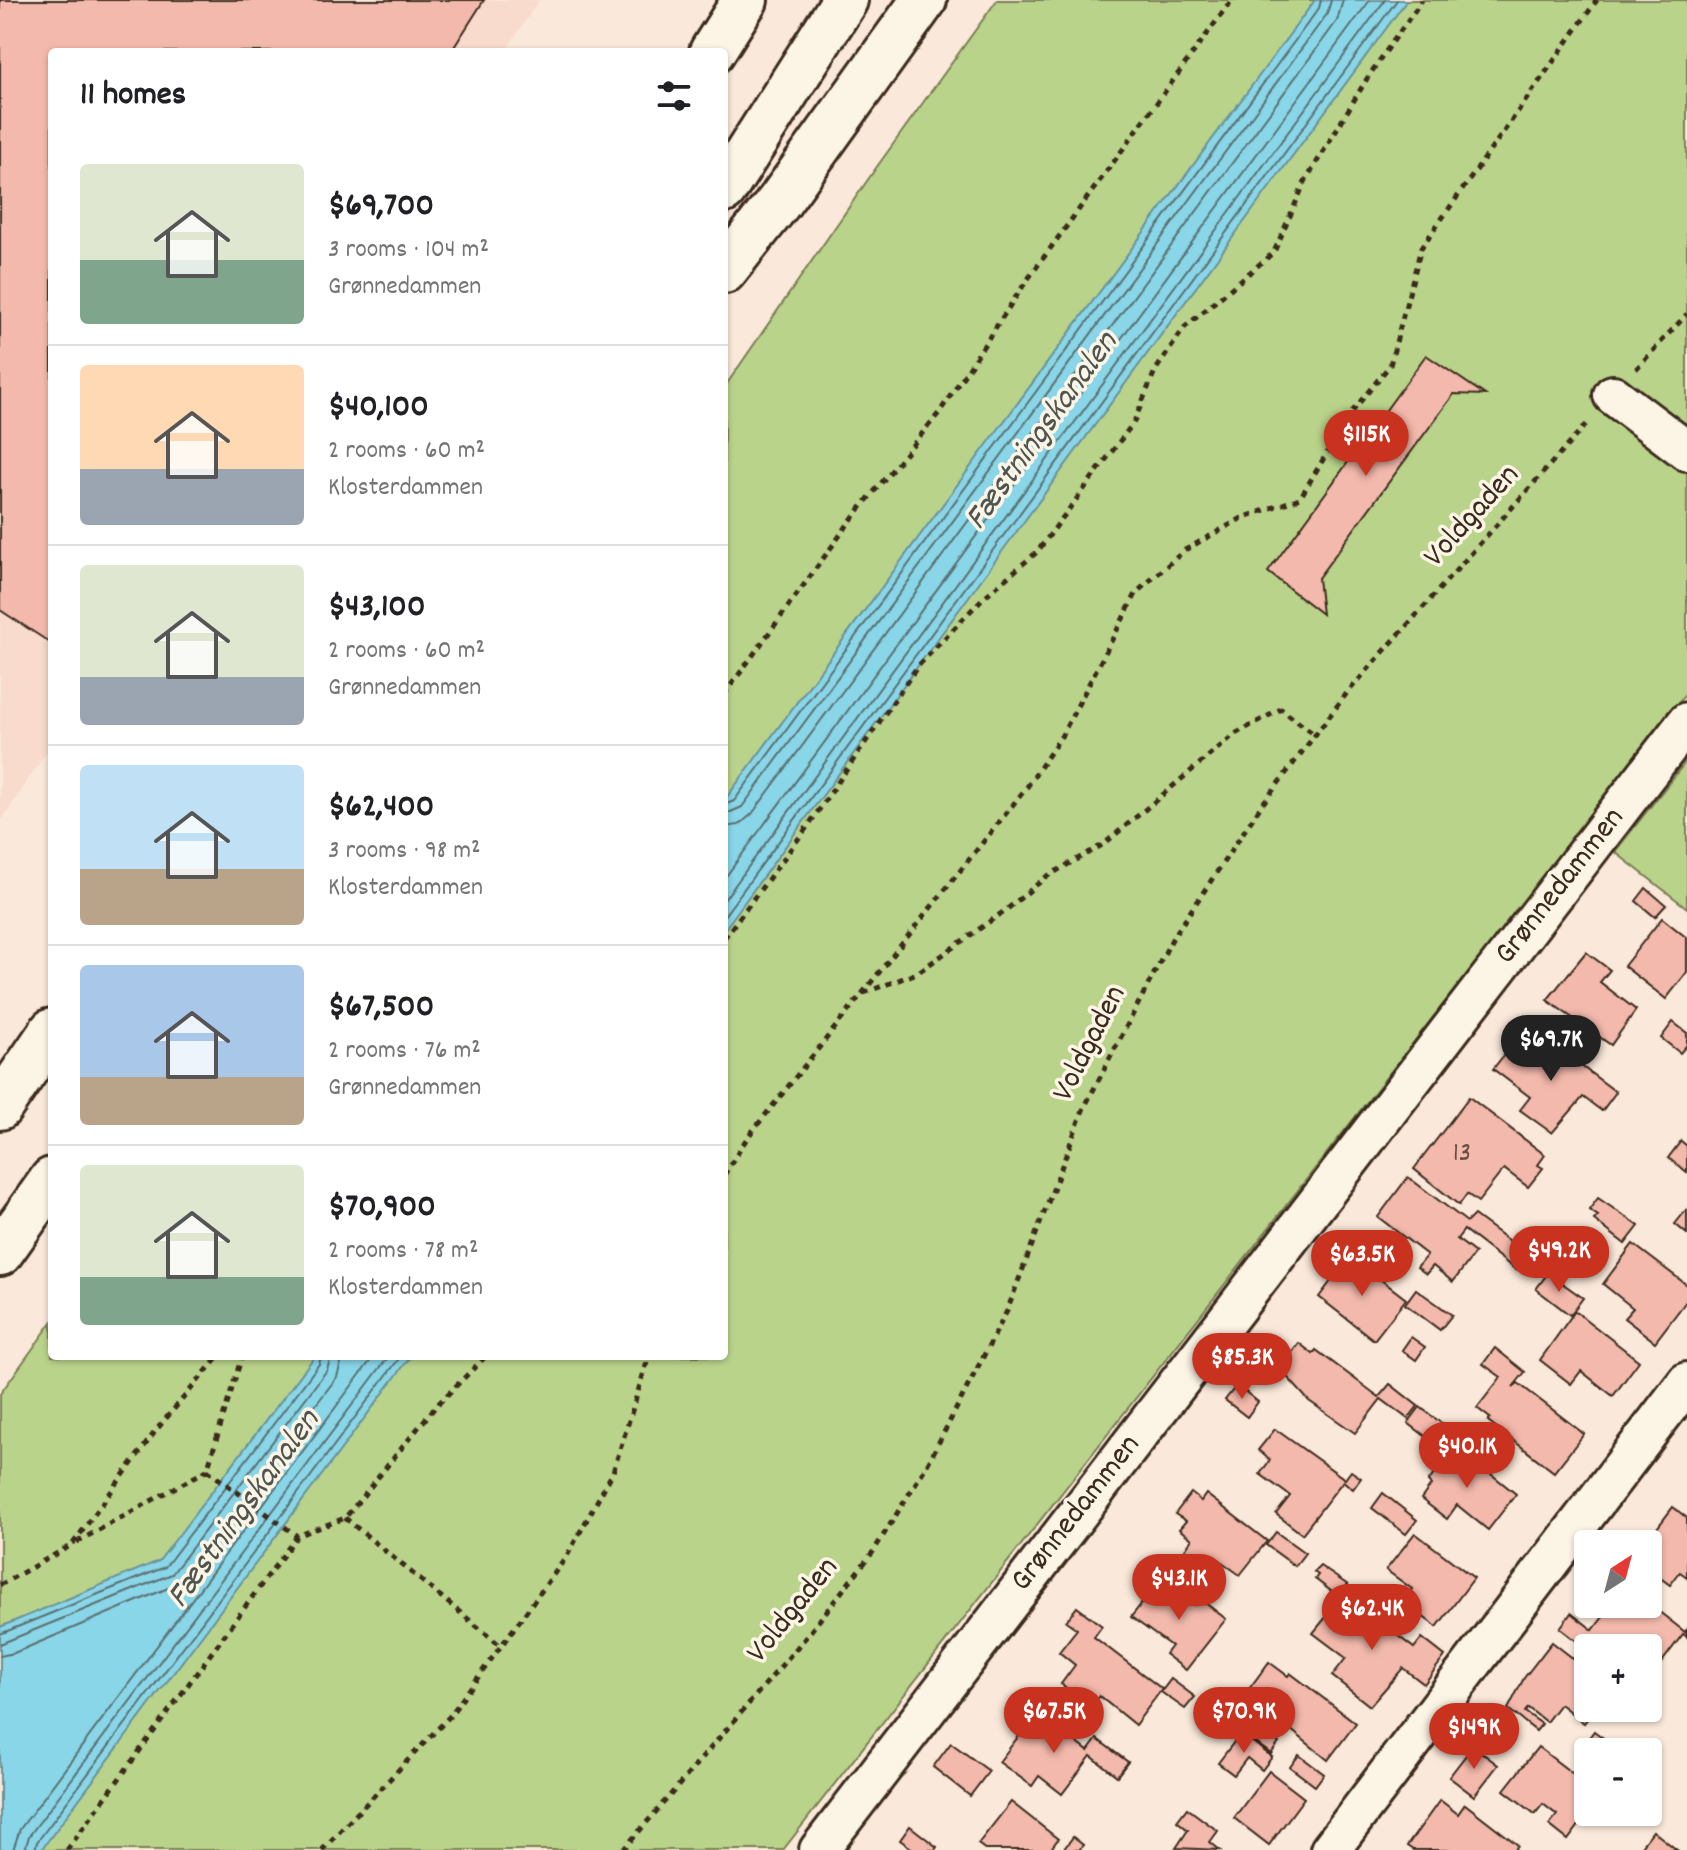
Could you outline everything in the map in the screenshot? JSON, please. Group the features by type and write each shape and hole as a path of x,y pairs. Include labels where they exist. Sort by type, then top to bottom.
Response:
{"highway":[{"path":"715,48 745,0"},
{"path":"728,184 845,0"},
{"path":"728,266 779,202 924,0"},
{"path":"0,1107 48,1037"},
{"path":"0,1253 48,1186"}],"street":[{"path":"1613,395 1687,451"},
{"name":"Grønnedammen","path":"819,1850 1687,722"},
{"path":"1330,1850 1687,1382"}],"path":[{"path":"728,689 854,516 939,413 1025,283 1232,0"},
{"path":"728,933 808,826 917,667 983,598 1037,552 1134,422 1155,371 1185,327 1274,252 1305,182 1368,77 1422,0"},
{"path":"728,1169 747,1138 1027,787 1062,735 1137,592 1185,550 1242,518 1300,498 1351,413 1390,365 1421,248 1597,0"},
{"name":"Voldgaden","path":"623,1850 816,1625 873,1552 927,1465 1007,1311 1083,1110 1172,939 1261,806 1357,682 1687,314"},
{"path":"863,993 917,973 1006,910 1046,877 1104,844 1235,734 1281,709 1315,735"},
{"path":"72,1545 157,1429 216,1360"},
{"path":"0,1585 207,1470 241,1360"},
{"path":"67,1850 297,1536 345,1518 435,1407 482,1360"},
{"path":"322,1850 449,1717 567,1556 613,1472 648,1360"},
{"path":"207,1470 297,1536"},
{"path":"345,1518 501,1646"}],"shaded area":[{"path":"0,0 539,0 508,48 48,48 48,750 0,823"}],"green space":[{"path":"997,0 1687,0 1687,692 783,1850 0,1850 0,1394 48,1328 48,1360 728,1360 728,382"},
{"path":"1687,760 1687,908 1615,852"}],"water":[{"name":"Fæstningskanalen","path":"1315,0 1407,0 728,925 728,796"},
{"name":"Fæstningskanalen","path":"312,1360 408,1360 41,1850 0,1850 0,1627 159,1561"}],"building":[{"path":"0,0 484,0 454,48 48,48 48,641 0,610"},
{"path":"1426,355 1485,395 1454,394 1318,578 1322,614 1268,572"},
{"path":"1646,888 1666,905 1655,917 1636,901"},
{"path":"1662,918 1687,938 1687,972 1666,999 1624,966"},
{"path":"1586,952 1610,970 1600,982 1636,1010 1611,1045 1547,1000"},
{"path":"1673,1022 1687,1033 1687,1045 1680,1053 1661,1038"},
{"path":"1519,1036 1549,1058 1557,1048 1616,1092 1602,1111 1583,1097 1552,1133 1520,1110 1530,1097 1493,1069"},
{"path":"1469,1097 1545,1155 1538,1165 1543,1168 1528,1187 1504,1169 1478,1202 1467,1194 1459,1205 1414,1169"},
{"path":"1681,1141 1687,1146 1687,1172 1668,1158"},
{"path":"1408,1177 1467,1222 1474,1215 1528,1255 1516,1270 1464,1230 1457,1239 1475,1253 1453,1282 1433,1266 1426,1274 1417,1267 1427,1255 1378,1217"},
{"path":"1598,1198 1639,1226 1625,1244 1594,1220 1598,1216 1589,1210"},
{"path":"1687,1209 1687,1234 1675,1224"},
{"path":"1633,1244 1687,1285 1687,1300 1655,1342 1624,1318 1633,1308 1603,1284"},
{"path":"1350,1256 1406,1299 1374,1340 1319,1297"},
{"path":"1548,1273 1583,1298 1570,1315 1536,1289"},
{"path":"1416,1289 1452,1315 1440,1330 1405,1304"},
{"path":"1575,1311 1639,1361 1613,1396 1581,1371 1571,1384 1540,1360"},
{"path":"1411,1337 1425,1347 1416,1360 1402,1350"},
{"path":"1299,1343 1313,1354 1316,1350 1379,1397 1390,1384 1418,1406 1408,1419 1381,1399 1355,1433 1309,1401 1280,1369"},
{"path":"1495,1348 1525,1372 1513,1387 1518,1383 1584,1434 1554,1472 1488,1421 1490,1418 1477,1408 1501,1377 1483,1364"},
{"path":"1237,1385 1258,1402 1247,1417 1225,1400"},
{"path":"1420,1407 1453,1432 1441,1448 1408,1423"},
{"path":"1275,1429 1345,1479 1351,1471 1361,1478 1353,1489 1343,1481 1302,1534 1276,1514 1290,1496 1260,1474 1270,1460 1258,1450"},
{"path":"1456,1446 1516,1494 1488,1530 1457,1505 1447,1519 1421,1499 1431,1485 1428,1482"},
{"path":"1191,1493 1201,1501 1206,1494 1267,1541 1240,1575 1215,1557 1208,1566 1185,1549 1192,1539 1179,1529 1186,1521 1175,1514"},
{"path":"1383,1493 1417,1520 1406,1534 1372,1508"},
{"path":"1673,1507 1687,1518 1687,1577 1680,1572 1670,1585 1662,1579 1662,1530 1656,1530"},
{"path":"1276,1532 1305,1553 1295,1566 1266,1545"},
{"path":"1415,1533 1474,1578 1437,1627 1403,1602 1412,1589 1386,1570"},
{"path":"1320,1566 1348,1585 1339,1597 1315,1579 1318,1575 1314,1572"},
{"path":"1161,1579 1195,1605 1200,1599 1226,1619 1186,1670 1165,1654 1171,1646 1131,1617"},
{"path":"1344,1595 1414,1648 1422,1638 1445,1656 1424,1684 1403,1668 1370,1706 1332,1676 1346,1658 1313,1633"},
{"path":"1077,1607 1102,1626 1094,1637 1162,1689 1135,1725 1099,1696 1091,1706 1061,1684 1075,1665 1059,1652 1077,1629 1066,1621"},
{"path":"1571,1613 1593,1630 1602,1618 1662,1618 1662,1614 1685,1632 1687,1629 1687,1637 1683,1634 1662,1662 1662,1634 1574,1634 1574,1639 1560,1628"},
{"path":"1552,1642 1574,1659 1574,1715 1560,1704 1546,1722 1528,1708 1525,1712 1542,1724 1536,1731 1508,1709 1524,1678"},
{"path":"1269,1662 1288,1676 1290,1673 1356,1723 1328,1760 1246,1693"},
{"path":"1171,1679 1195,1697 1185,1709 1161,1692"},
{"path":"1037,1712 1088,1751 1097,1739 1128,1762 1117,1776 1091,1756 1062,1794 1039,1776 1032,1786 999,1762"},
{"path":"1260,1728 1279,1743 1271,1754 1251,1739"},
{"path":"1594,1731 1603,1738 1589,1738"},
{"path":"1241,1733 1272,1757 1262,1770 1247,1758 1234,1775 1218,1763"},
{"path":"951,1743 989,1771 970,1796 933,1767"},
{"path":"1473,1746 1498,1765 1474,1796 1449,1777"},
{"path":"1538,1747 1574,1775 1574,1826 1578,1826 1568,1840 1549,1825 1557,1815 1543,1804 1535,1814 1504,1790"},
{"path":"1299,1755 1324,1774 1315,1786 1290,1767"},
{"path":"1269,1771 1304,1798 1269,1845 1234,1818"},
{"path":"1440,1800 1458,1814 1465,1804 1518,1845 1515,1850 1413,1850 1407,1846"},
{"path":"1011,1802 1058,1839 1050,1850 986,1850 978,1844"},
{"path":"1187,1808 1218,1831 1210,1842 1220,1850 1176,1848 1188,1830 1177,1821"},
{"path":"910,1826 937,1847 935,1850 914,1850 900,1840"},
{"path":"1653,1831 1677,1850 1638,1850"},
{"path":"1073,1837 1083,1845 1079,1850 1063,1850"}]}
